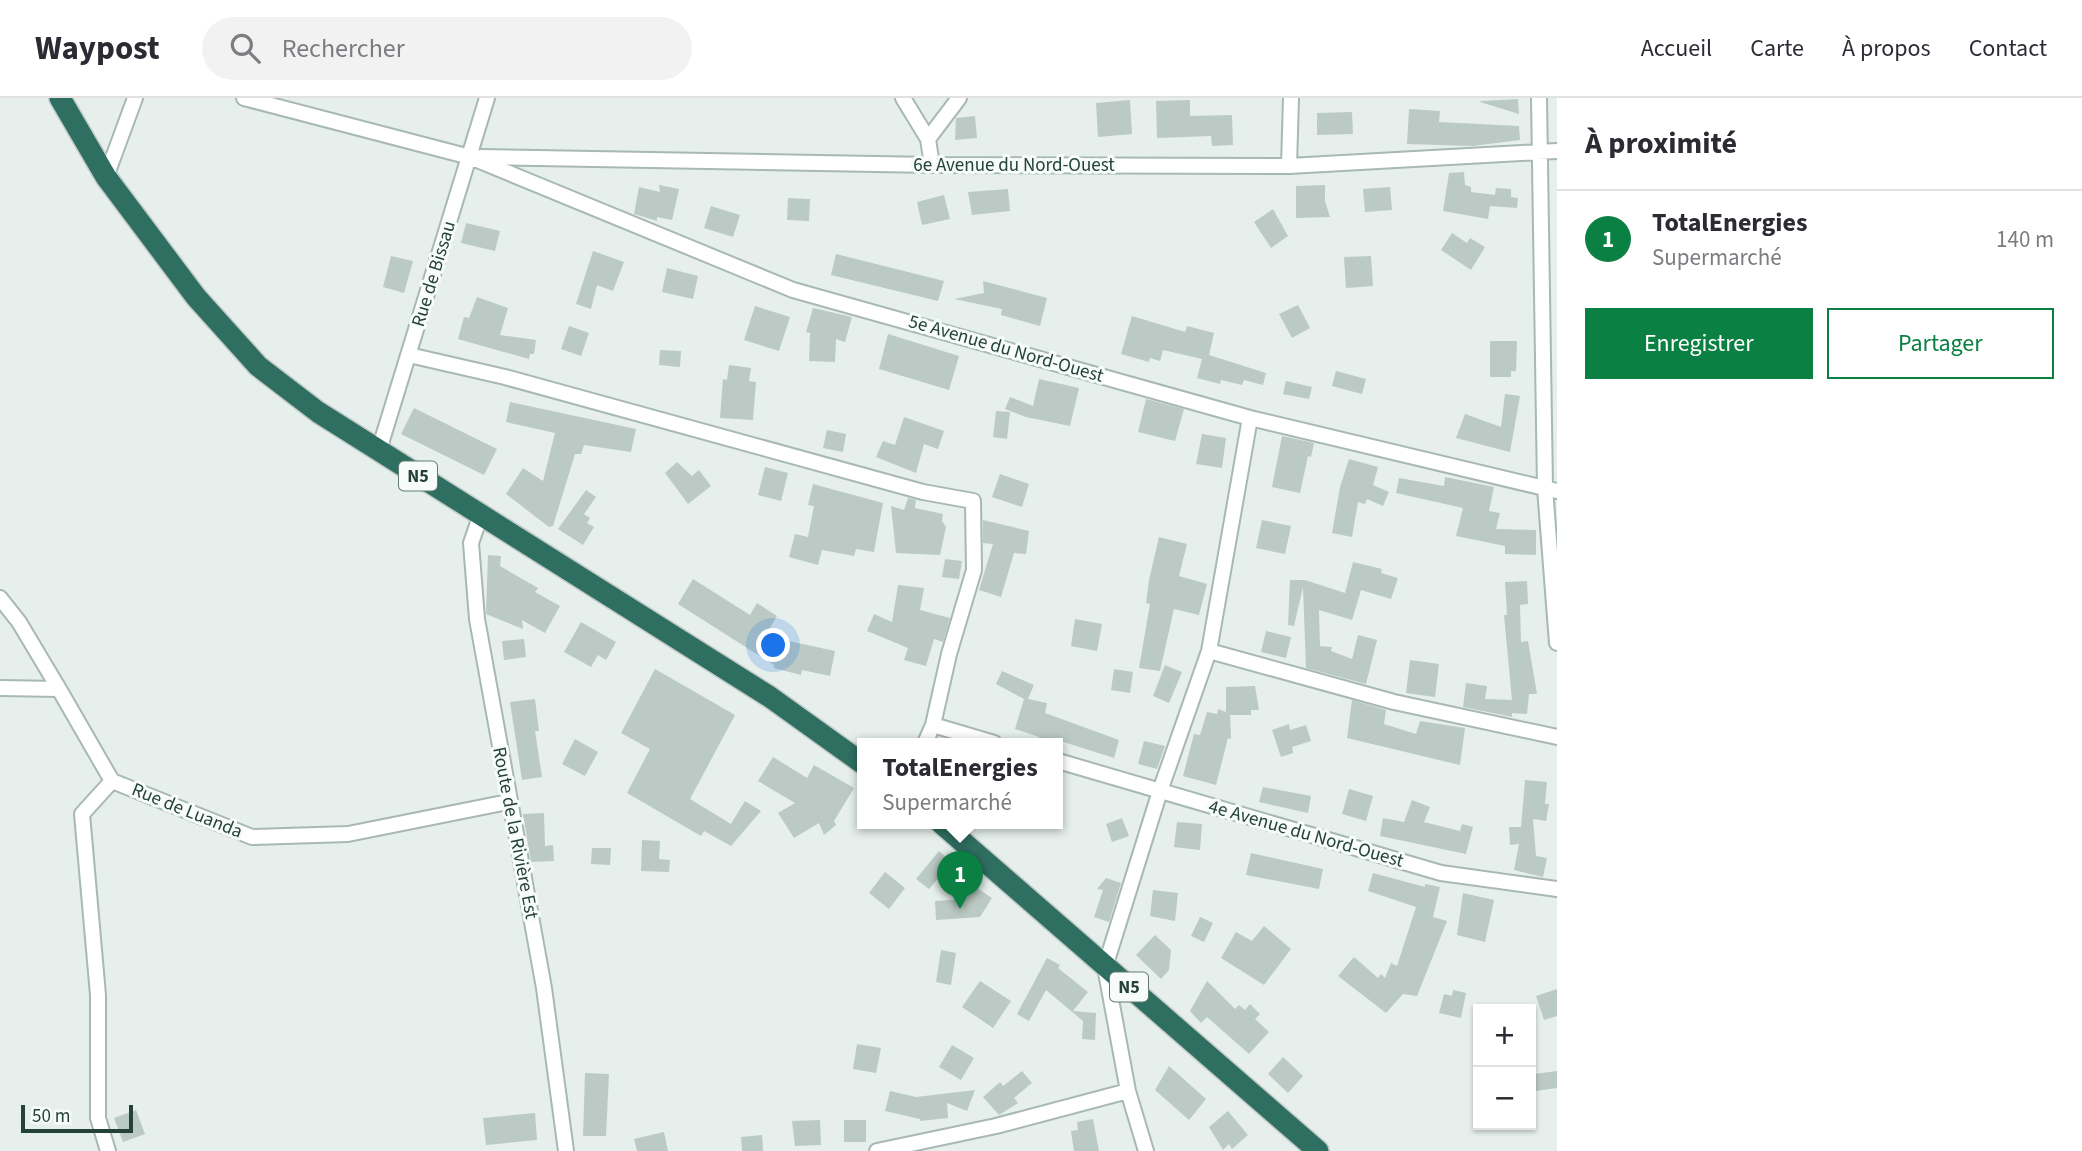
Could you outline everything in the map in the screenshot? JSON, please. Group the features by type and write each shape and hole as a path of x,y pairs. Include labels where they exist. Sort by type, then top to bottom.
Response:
{"highway":[{"name":"N5","path":"60,98 106,177 197,297 258,366 317,412 770,697 857,760"},
{"name":"N5","path":"948,829 1318,1151"}],"street":[{"path":"106,177 135,98"},
{"path":"246,98 470,157"},
{"name":"Rue de Bissau","path":"379,450 487,98"},
{"path":"903,98 928,139 932,165"},
{"path":"928,139 959,98"},
{"path":"1289,166 1291,98"},
{"path":"1538,98 1557,643"},
{"name":"6e Avenue du Nord-Ouest","path":"470,157 932,165 1289,166 1557,151"},
{"name":"5e Avenue du Nord-Ouest","path":"470,157 793,290 1250,418 1551,490"},
{"path":"409,355 505,377 923,492 972,501 974,570 927,738"},
{"path":"1146,1151 1128,1091 1105,967 1160,791 1209,652 1250,418"},
{"name":"Route de la Rivière Est","path":"480,517 471,542 477,619 508,802 544,988 566,1151"},
{"name":"Rue de Luanda","path":"0,598 19,622 112,781 252,837 348,834 508,802"},
{"path":"1209,652 1394,702 1557,737"},
{"path":"0,688 59,689"},
{"path":"933,725 977,738"},
{"name":"4e Avenue du Nord-Ouest","path":"1063,762 1441,873 1557,889"},
{"path":"108,1151 98,1118 98,995 82,814 112,781"},
{"path":"877,1151 996,1126 1128,1091"}],"building":[{"path":"1518,99 1519,114 1480,102 1481,101"},
{"path":"1130,100 1132,134 1098,137 1096,103"},
{"path":"1190,100 1190,116 1232,115 1233,145 1212,146 1211,136 1157,138 1156,101"},
{"path":"1409,109 1440,111 1439,122 1519,126 1520,140 1473,146 1407,144"},
{"path":"1352,112 1353,134 1317,135 1317,113"},
{"path":"975,116 977,138 955,140 956,118"},
{"path":"1464,172 1465,185 1471,187 1471,192 1495,195 1496,188 1511,189 1511,197 1518,198 1517,208 1490,206 1488,219 1443,211 1449,173"},
{"path":"659,185 679,189 672,220 657,217 657,221 634,214 639,187 660,192"},
{"path":"1325,185 1325,201 1330,217 1296,218 1296,186"},
{"path":"1390,187 1392,210 1365,212 1363,189"},
{"path":"1008,189 1010,211 972,215 968,192"},
{"path":"944,195 950,219 922,225 917,202"},
{"path":"788,198 810,199 809,221 787,220"},
{"path":"711,206 740,215 733,237 704,228"},
{"path":"1273,209 1288,236 1271,248 1254,222"},
{"path":"466,223 500,231 495,251 461,243"},
{"path":"1452,233 1467,243 1470,238 1485,247 1471,270 1441,250"},
{"path":"593,251 624,262 613,291 597,285 591,309 576,304"},
{"path":"836,254 944,281 938,301 831,275"},
{"path":"391,256 413,261 404,293 383,287"},
{"path":"1371,256 1373,286 1346,288 1344,257"},
{"path":"667,268 698,276 693,299 662,292"},
{"path":"983,281 1047,298 1040,326 1001,315 1002,309 954,299 984,293"},
{"path":"477,297 508,308 500,335 536,340 534,354 530,354 529,359 458,339 464,317 469,318"},
{"path":"1298,305 1310,328 1292,338 1279,314"},
{"path":"755,306 790,317 779,351 744,340"},
{"path":"813,308 852,317 845,342 836,339 835,362 809,361 810,333 806,332"},
{"path":"1132,316 1185,332 1187,326 1214,333 1209,355 1266,373 1263,385 1244,380 1242,385 1221,380 1220,384 1197,378 1202,359 1163,350 1160,361 1150,358 1149,362 1121,354"},
{"path":"569,326 589,333 581,356 561,349"},
{"path":"888,334 959,356 949,390 879,369"},
{"path":"1490,341 1517,341 1516,371 1511,371 1511,377 1490,377"},
{"path":"660,350 681,351 680,367 659,365"},
{"path":"729,365 751,368 749,381 756,382 753,420 720,418 723,379 727,380"},
{"path":"1336,371 1366,379 1362,394 1332,386"},
{"path":"1039,379 1079,388 1070,426 1026,417 1005,409 1010,397 1033,406"},
{"path":"1286,381 1312,387 1309,399 1283,394"},
{"path":"1505,394 1520,396 1510,452 1456,438 1465,414 1501,427"},
{"path":"1146,399 1184,409 1175,441 1138,432"},
{"path":"510,402 636,429 631,452 584,445 581,454 575,454 553,526 549,527 506,494 523,468 543,481 555,433 506,422"},
{"path":"414,408 497,449 484,475 401,434"},
{"path":"996,411 1010,412 1007,439 993,437"},
{"path":"904,417 944,431 938,449 924,444 916,473 876,457 883,441 895,445"},
{"path":"827,430 846,434 843,452 823,448"},
{"path":"1202,434 1226,438 1222,468 1196,464"},
{"path":"1282,436 1314,443 1311,457 1308,456 1300,493 1272,487"},
{"path":"1349,459 1378,467 1373,485 1389,492 1383,506 1367,499 1365,504 1358,502 1352,537 1332,533 1340,487"},
{"path":"677,462 692,476 699,470 711,486 688,504 665,473"},
{"path":"765,467 788,473 781,501 758,495"},
{"path":"1000,474 1029,484 1022,507 992,497"},
{"path":"1445,477 1494,487 1489,511 1500,513 1496,529 1536,530 1536,555 1505,554 1505,546 1456,536 1463,508 1396,493 1399,478 1444,486"},
{"path":"813,484 883,503 874,552 856,549 854,556 822,550 818,565 789,557 795,534 808,537 814,506 808,505"},
{"path":"586,490 596,497 584,514 590,518 587,523 594,527 583,545 558,529"},
{"path":"908,498 916,500 915,508 943,514 942,521 946,527 940,555 896,553 891,506 904,510"},
{"path":"983,520 1029,531 1026,554 1014,553 1001,597 979,590 993,544 983,543"},
{"path":"1262,520 1291,526 1285,554 1256,548"},
{"path":"1159,537 1187,544 1179,576 1207,584 1199,615 1174,609 1160,671 1139,668 1150,604 1146,603 1149,580"},
{"path":"488,555 501,556 500,566 538,588 535,592 560,606 545,633 522,620 523,629 486,614"},
{"path":"945,559 962,561 959,579 942,577"},
{"path":"1353,562 1382,569 1381,573 1398,578 1391,599 1361,590 1352,620 1319,610 1320,646 1332,647 1331,651 1352,659 1358,635 1377,640 1366,684 1306,668 1303,587 1294,626 1288,625 1290,580 1305,580 1345,593"},
{"path":"693,579 750,615 757,603 777,616 770,628 774,630 770,637 835,651 830,676 802,670 801,675 774,668 774,665 678,604"},
{"path":"1527,581 1528,604 1520,605 1521,642 1528,641 1537,694 1529,694 1527,714 1512,713 1512,717 1463,707 1466,683 1487,686 1485,699 1512,700 1504,615 1507,615 1505,582"},
{"path":"898,585 924,588 920,610 950,618 943,642 934,639 926,666 904,660 908,648 867,631 874,614 892,622"},
{"path":"1075,619 1102,624 1097,651 1071,646"},
{"path":"581,622 616,642 606,660 598,655 591,667 564,652"},
{"path":"1266,631 1291,637 1286,658 1261,652"},
{"path":"524,639 526,657 504,660 502,641"},
{"path":"1410,660 1439,664 1435,697 1406,693"},
{"path":"1165,665 1182,672 1169,703 1153,696"},
{"path":"655,669 735,715 690,799 731,824 745,801 761,811 731,846 704,831 701,836 627,793 650,749 621,733"},
{"path":"1114,669 1133,672 1130,693 1111,690"},
{"path":"1002,671 1034,685 1028,699 1047,703 1045,713 1119,740 1114,758 1063,742 1063,738 1038,738 1015,729 1024,699 996,684"},
{"path":"1255,686 1259,710 1251,710 1251,715 1230,715 1231,739 1228,738 1216,785 1183,776 1194,734 1200,735 1207,712 1217,714 1218,709 1226,712 1226,687"},
{"path":"535,699 539,731 535,731 542,777 522,780 510,702"},
{"path":"1352,700 1386,710 1384,724 1416,734 1420,721 1465,728 1460,765 1347,738"},
{"path":"1289,724 1290,730 1306,725 1311,741 1292,747 1293,753 1281,757 1272,730"},
{"path":"575,739 598,752 585,776 562,764"},
{"path":"1144,741 1165,746 1157,769 1138,764"},
{"path":"773,757 807,778 814,765 854,788 834,821 836,825 824,835 819,823 794,838 778,813 795,803 758,781"},
{"path":"1525,780 1547,782 1545,804 1549,804 1546,821 1533,819 1536,856 1547,858 1543,877 1514,870 1519,844 1510,845 1509,827 1521,827"},
{"path":"1263,787 1311,796 1308,813 1259,802"},
{"path":"1349,789 1373,796 1366,821 1342,814"},
{"path":"1412,800 1430,807 1424,822 1460,831 1462,824 1473,827 1466,854 1380,836 1383,818 1404,822"},
{"path":"544,813 545,846 553,845 554,861 531,862 523,814"},
{"path":"1122,818 1129,836 1112,842 1106,824"},
{"path":"1177,822 1202,824 1200,850 1174,847"},
{"path":"642,840 660,841 659,859 670,860 669,872 641,871"},
{"path":"592,848 611,848 610,865 591,864"},
{"path":"939,851 952,862 929,889 916,879"},
{"path":"1251,853 1323,869 1319,889 1246,875"},
{"path":"885,872 905,888 889,909 869,893"},
{"path":"1373,873 1425,887 1425,884 1440,887 1433,917 1447,921 1417,996 1403,994 1386,1013 1338,976 1354,957 1378,978 1381,974 1385,978 1391,963 1397,966 1416,907 1368,891"},
{"path":"1106,878 1121,883 1109,922 1094,917 1103,890 1097,889"},
{"path":"974,886 992,898 980,917 936,920 935,901 966,899"},
{"path":"1153,890 1178,893 1175,921 1150,916"},
{"path":"1463,893 1494,900 1485,942 1457,935"},
{"path":"1200,917 1213,923 1204,942 1191,936"},
{"path":"1264,926 1291,949 1264,985 1221,958 1236,932 1252,941"},
{"path":"1155,935 1171,950 1169,970 1161,979 1136,955"},
{"path":"941,950 956,953 951,985 936,982"},
{"path":"1047,958 1060,965 1058,968 1088,992 1073,1011 1096,1013 1095,1040 1082,1039 1083,1021 1046,990 1029,1021 1017,1014"},
{"path":"980,981 1011,1001 993,1028 962,1007"},
{"path":"1207,981 1235,1009 1239,1005 1245,1010 1250,1004 1260,1014 1255,1019 1269,1032 1249,1054 1207,1017 1201,1023 1190,1011"},
{"path":"1557,989 1557,1016 1544,1020 1536,996"},
{"path":"1453,990 1466,993 1461,1018 1439,1013 1444,994 1452,996"},
{"path":"857,1044 881,1048 876,1073 853,1069"},
{"path":"952,1045 974,1058 961,1080 939,1067"},
{"path":"1283,1057 1303,1076 1288,1093 1268,1074"},
{"path":"1169,1066 1206,1099 1189,1120 1155,1090"},
{"path":"1022,1071 1032,1083 1014,1098 1018,1103 999,1115 983,1097 1000,1082 1003,1086"},
{"path":"1557,1071 1557,1088 1536,1091 1536,1074"},
{"path":"585,1073 609,1074 606,1136 583,1136"},
{"path":"975,1090 967,1111 947,1103 948,1118 920,1121 885,1111 890,1091 916,1097"},
{"path":"136,1110 145,1134 123,1142 114,1118"},
{"path":"1228,1111 1248,1135 1232,1149 1229,1144 1223,1150 1209,1127"},
{"path":"535,1113 537,1140 486,1145 483,1118"},
{"path":"1093,1119 1099,1151 1074,1151 1071,1131 1078,1130 1077,1122"},
{"path":"820,1120 821,1145 795,1146 792,1121"},
{"path":"844,1120 866,1120 866,1142 844,1142"},
{"path":"664,1132 668,1151 637,1151 634,1139"},
{"path":"762,1135 763,1151 742,1151 741,1137"}],"place":[{"name":"TotalEnergies","path":"960,909"}]}
